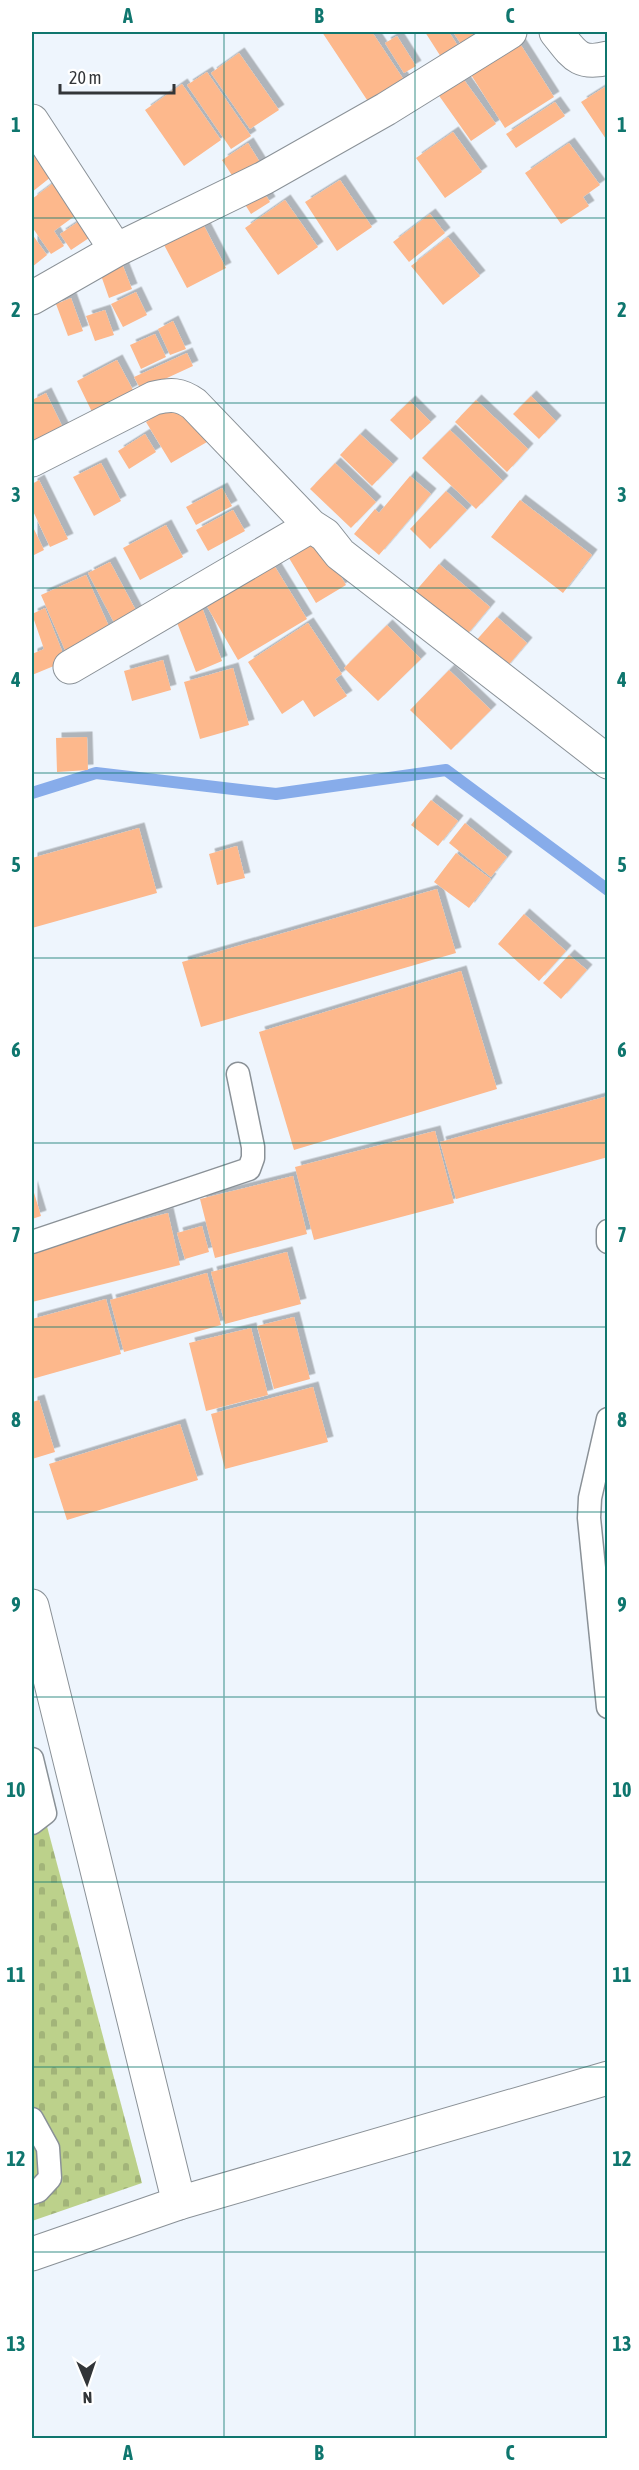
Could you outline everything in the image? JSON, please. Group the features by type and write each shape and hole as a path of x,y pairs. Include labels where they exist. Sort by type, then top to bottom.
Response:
{"street":[{"path":"32,298 116,250 264,178 386,109 510,32"},
{"path":"556,32 576,57 586,61 608,58"},
{"path":"32,121 116,250"},
{"path":"32,460 154,398 171,394 183,396 195,404 311,526 325,535 340,554 608,762"},
{"path":"70,667 311,526"},
{"path":"32,1606 179,2203"},
{"path":"32,2254 179,2203 608,2078"}],"lane":[{"path":"32,1242 249,1169 253,1158 253,1147 238,1074"},
{"path":"608,1231 608,1242"},
{"path":"608,1419 590,1498 589,1518 608,1707"},
{"path":"32,1758 45,1813 32,1823"},
{"path":"32,2119 48,2148 50,2178 38,2191 32,2193"}],"green space":[{"path":"32,1770 142,2183 32,2221"}],"building":[{"path":"322,32 372,32 408,86 373,109"},
{"path":"425,32 449,32 458,46 441,57"},
{"path":"453,32 476,32 479,37 463,47"},
{"path":"397,36 416,66 404,73 385,43"},
{"path":"517,39 554,97 505,128 468,70"},
{"path":"239,53 279,110 250,129 211,73"},
{"path":"207,72 251,136 231,149 187,85"},
{"path":"459,73 496,124 471,141 435,90"},
{"path":"182,84 221,140 184,166 145,110"},
{"path":"608,85 608,142 581,102"},
{"path":"555,102 565,116 516,148 506,134"},
{"path":"453,132 482,172 445,198 416,158"},
{"path":"248,143 261,164 235,180 222,160"},
{"path":"569,143 600,185 583,197 589,206 561,224 525,173"},
{"path":"44,147 61,169 32,192 32,157"},
{"path":"340,180 372,227 337,251 305,202"},
{"path":"56,181 79,213 54,231 64,246 51,254 32,227 32,199"},
{"path":"260,186 270,202 251,214 241,198"},
{"path":"285,200 318,247 278,275 245,228"},
{"path":"430,214 445,233 409,262 393,242"},
{"path":"84,218 95,234 71,250 60,234"},
{"path":"202,222 226,268 187,288 163,243"},
{"path":"32,234 47,255 32,267"},
{"path":"448,237 480,276 443,305 411,266"},
{"path":"119,256 132,289 109,298 97,264"},
{"path":"136,292 147,315 123,327 111,304"},
{"path":"71,298 83,331 68,336 56,304"},
{"path":"105,310 114,335 95,341 86,316"},
{"path":"173,321 186,349 170,355 158,329"},
{"path":"155,334 166,357 141,369 130,345"},
{"path":"187,353 193,366 141,390 134,377"},
{"path":"117,360 133,390 92,412 77,381"},
{"path":"46,393 66,434 35,449 32,442 32,400"},
{"path":"531,396 556,421 539,439 513,414"},
{"path":"181,400 207,442 171,463 146,422"},
{"path":"476,400 528,449 507,472 455,422"},
{"path":"410,401 431,422 411,440 390,420"},
{"path":"450,430 503,481 476,509 422,458"},
{"path":"145,434 156,452 129,469 118,451"},
{"path":"360,434 393,464 372,486 340,455"},
{"path":"101,463 121,501 94,516 73,477"},
{"path":"335,463 376,502 351,528 310,489"},
{"path":"410,476 431,494 379,555 354,534 375,509 379,513"},
{"path":"39,480 68,539 50,547 32,509 32,484"},
{"path":"222,488 232,506 196,525 186,507"},
{"path":"446,491 467,510 430,549 410,529"},
{"path":"520,500 592,555 563,593 491,537"},
{"path":"233,510 245,531 208,551 196,530"},
{"path":"32,525 44,550 32,556"},
{"path":"166,525 183,557 140,580 123,548"},
{"path":"319,540 346,585 316,603 289,558"},
{"path":"110,562 140,618 118,630 88,573"},
{"path":"272,562 307,619 238,660 205,603"},
{"path":"439,564 490,607 465,637 414,593"},
{"path":"86,575 111,631 65,650 41,595"},
{"path":"200,602 222,661 196,672 173,612"},
{"path":"45,608 66,661 32,675 32,654 44,649 32,614"},
{"path":"497,617 527,643 505,669 474,643"},
{"path":"308,623 342,674 335,679 347,696 314,717 303,700 282,714 248,662"},
{"path":"387,625 421,659 378,701 344,668"},
{"path":"163,660 171,690 132,701 124,671"},
{"path":"233,668 249,725 200,739 184,682"},
{"path":"449,670 491,710 451,750 410,710"},
{"path":"87,737 88,770 57,772 56,738"},
{"path":"431,800 458,821 438,846 411,825"},
{"path":"465,823 507,857 491,877 449,843"},
{"path":"139,828 157,893 32,928 32,858"},
{"path":"237,846 245,878 217,885 209,854"},
{"path":"456,853 491,879 469,908 434,882"},
{"path":"437,889 456,953 201,1027 182,962"},
{"path":"524,914 566,951 539,981 498,944"},
{"path":"569,955 587,970 561,999 543,983"},
{"path":"461,971 497,1089 294,1150 259,1032"},
{"path":"608,1096 608,1157 456,1199 440,1142"},
{"path":"435,1131 454,1203 314,1240 295,1167"},
{"path":"293,1176 307,1234 215,1258 200,1199"},
{"path":"32,1186 41,1216 32,1219"},
{"path":"168,1213 180,1265 32,1302 32,1248"},
{"path":"202,1226 209,1252 185,1259 177,1233"},
{"path":"287,1252 301,1304 225,1324 211,1272"},
{"path":"207,1273 221,1325 124,1352 110,1300"},
{"path":"106,1299 121,1354 32,1379 32,1319"},
{"path":"294,1317 310,1379 274,1389 257,1326"},
{"path":"251,1328 268,1395 206,1411 189,1343"},
{"path":"313,1387 328,1442 225,1469 211,1414"},
{"path":"39,1400 55,1452 32,1459 32,1402"},
{"path":"180,1424 198,1480 67,1520 49,1464"}],"waterway":[{"path":"32,793 96,773 276,794 446,770 608,890"}]}
